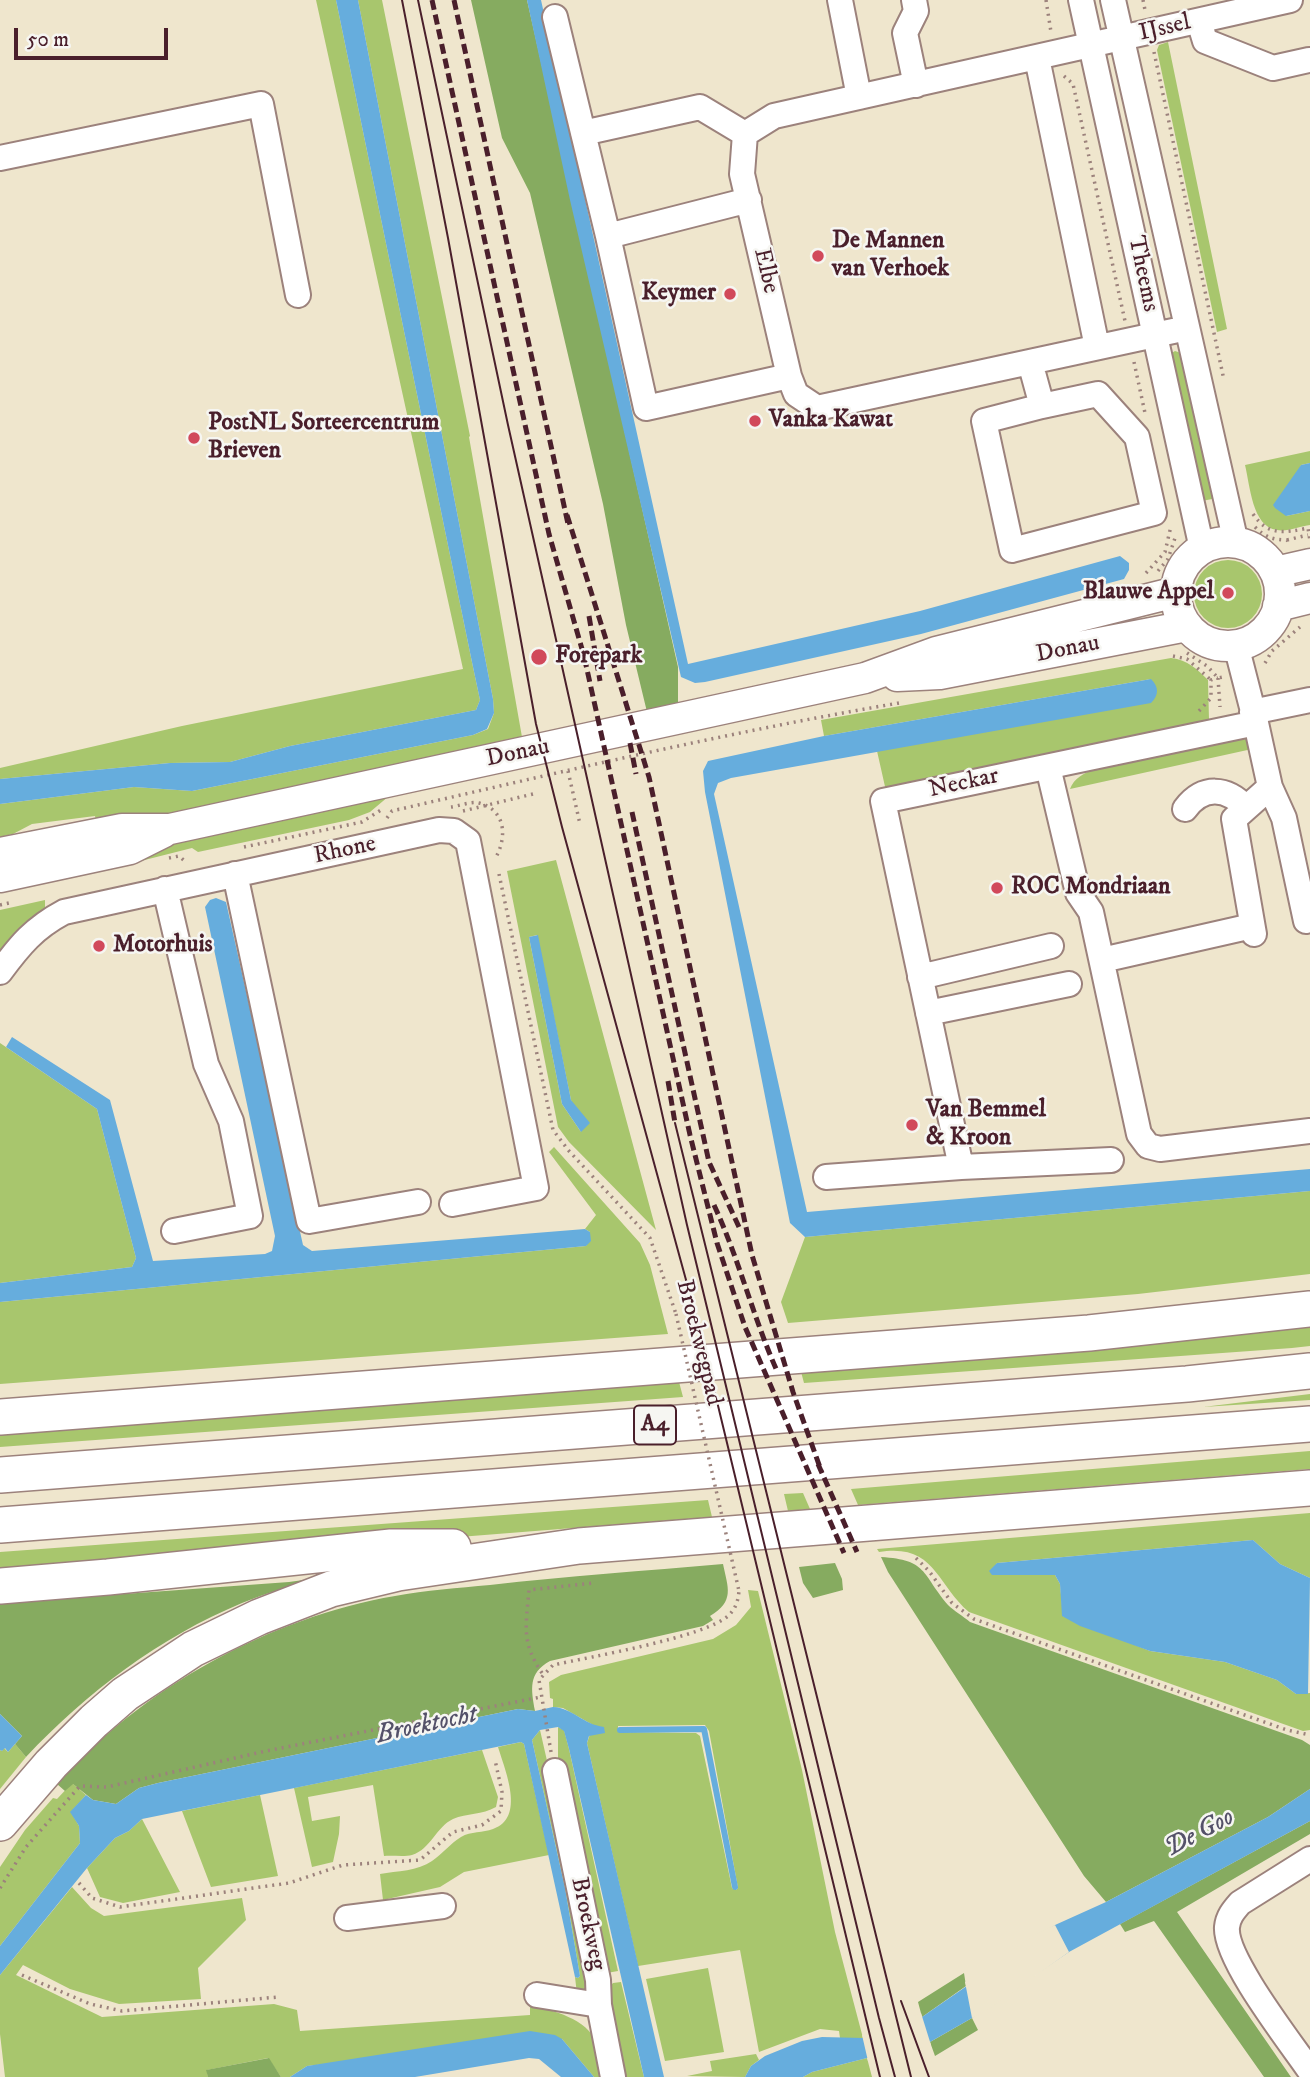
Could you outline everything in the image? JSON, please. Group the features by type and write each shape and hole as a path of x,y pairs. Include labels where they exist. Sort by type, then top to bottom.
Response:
{"highway":[{"name":"A4","path":"0,1417 1041,1337 1310,1309"},
{"name":"A4","path":"0,1475 1187,1384 1310,1371"},
{"name":"A4","path":"0,1525 1310,1424"},
{"path":"0,1823 51,1764 125,1694 193,1648 259,1617 331,1589 398,1573 579,1546 1310,1488"},
{"path":"0,1586 391,1547 579,1546"}],"main road":[{"path":"1245,524 1259,552 1275,572 1280,595 1269,625 1239,659 1209,642 1186,639 1178,610 1163,595 1183,567 1198,535 1219,543 1245,524"},
{"path":"1275,572 1310,544"},
{"name":"Donau","path":"0,853 122,829 170,829 865,678 936,652 1163,595"},
{"path":"1278,606 1310,598"},
{"name":"Donau","path":"865,678 940,674 1186,639"},
{"name":"Donau","path":"0,877 130,849 170,829"}],"street":[{"path":"840,0 859,97"},
{"path":"914,0 916,11 905,33 916,85"},
{"name":"Theems","path":"1081,0 1198,535"},
{"name":"Theems","path":"1112,0 1187,328 1245,524"},
{"name":"IJssel","path":"1122,38 1290,0"},
{"path":"555,17 646,408 789,376"},
{"path":"1199,21 1205,41 1273,68 1309,60"},
{"path":"583,133 700,107 745,134 774,116 1122,38"},
{"path":"1037,58 1097,347"},
{"path":"0,158 261,104 298,295"},
{"name":"Elbe","path":"745,134 742,174 789,376 796,394 817,408 1187,328"},
{"path":"608,236 749,200"},
{"path":"1030,362 1042,406"},
{"path":"1098,394 1137,437 1154,513 1012,550 984,421 1042,406 1098,394"},
{"path":"1239,659 1270,787 1284,818 1308,920"},
{"name":"Neckar","path":"961,1167 883,802 1221,731 1310,700"},
{"path":"1048,767 1078,893 1091,912 1139,1134 1148,1146 1160,1149 1310,1131"},
{"path":"1102,960 1253,930 1234,819 1270,787"},
{"path":"1185,809 1192,799 1214,792 1226,792 1246,808"},
{"name":"Rhone","path":"0,972 22,943 42,923 64,912 439,830 454,831 468,841 536,1188 452,1204"},
{"path":"235,874 309,1221 418,1202"},
{"path":"165,889 206,1065 231,1121 250,1216 174,1231"},
{"path":"920,977 1051,946"},
{"path":"928,1013 1069,984"},
{"path":"826,1177 1111,1160"},
{"name":"Broekweg","path":"555,1771 598,1980 599,2005 613,2077"},
{"path":"1310,1859 1240,1903 1230,1914 1227,1928 1230,1944 1239,1963 1310,2071"},
{"path":"347,1918 443,1906"},
{"path":"537,1995 599,2005"}],"path":[{"path":"1143,0 1224,381"},
{"path":"1245,510 1249,521 1245,524 1245,510"},
{"path":"1245,524 1259,522 1276,533 1307,528 1310,544"},
{"path":"1163,595 1148,586 1174,547 1177,526 1198,535"},
{"path":"1287,540 1310,544"},
{"path":"1218,678 1239,659 1264,667 1272,651 1300,627"},
{"path":"1186,639 1197,657 1218,678 1221,731"},
{"path":"1165,657 1187,659 1211,680"},
{"path":"379,826 392,811 758,730 901,702"},
{"path":"569,775 580,824"},
{"path":"527,796 537,793"},
{"name":"Broekwegpad","path":"499,870 553,1130 569,1151 650,1238 676,1314 739,1591 738,1601 729,1615 702,1631 553,1665 542,1673"},
{"path":"916,1558 952,1603 974,1619 1287,1730 1310,1734"},
{"path":"547,1734 538,1680 542,1673 531,1657 526,1637 529,1590 594,1583"},
{"path":"0,1888 26,1847 80,1786 107,1787 266,1751 541,1697"},
{"path":"79,1883 92,1898 120,1907 289,1883 343,1865 419,1860 453,1832 482,1825 501,1811 502,1792 495,1760"},
{"path":"22,1975 90,2004 122,2011 278,1997"}],"green space":[{"path":"316,0 336,0 480,700 476,710 290,746 230,762 170,763 0,779 0,768 182,726 463,669"},
{"path":"358,0 382,0 470,436 522,737 161,816 96,820 95,816 32,824 13,834 0,837 0,804 134,787 192,791 473,735 488,729 494,713 493,699"},
{"path":"471,0 527,0 678,667 678,705 647,712 626,625 603,504 530,193 502,138"},
{"path":"1168,42 1227,329 1217,332 1157,50 1159,45"},
{"path":"1175,351 1181,353 1217,498 1197,502 1170,354"},
{"path":"1310,451 1310,463 1301,465 1286,516 1310,511 1310,525 1285,530 1269,527 1257,513 1245,465"},
{"path":"1228,560 1241,563 1252,570 1259,581 1262,594 1259,607 1252,618 1241,625 1228,628 1215,625 1204,618 1197,607 1194,594 1197,581 1204,570 1215,563"},
{"path":"1171,658 1187,663 1208,680 1209,720 886,791 877,751 949,738 1151,679 824,736 821,720"},
{"path":"1237,737 1247,740 1252,749 1070,789 1080,776 1095,769"},
{"path":"389,796 370,812 349,820 198,852 192,848 121,866 177,842"},
{"path":"556,860 656,1230 569,1142 558,1127 507,871","holes":["537,935 571,1100 581,1132 562,1104 529,937"]},
{"path":"45,900 45,909 16,933 0,953 0,910"},
{"path":"0,1043 97,1109 136,1258 132,1267 0,1283"},
{"path":"554,1147 640,1243 650,1265 668,1334 0,1384 0,1302 586,1246 590,1232 585,1229 596,1215 549,1152"},
{"path":"1310,1191 1310,1274 1138,1294 788,1323 781,1302 805,1237"},
{"path":"1310,1320 1310,1346 1292,1348 804,1383 800,1368"},
{"path":"678,1378 683,1397 0,1447 0,1429"},
{"path":"1310,1394 1310,1400 1203,1407"},
{"path":"1310,1451 1310,1469 858,1505 851,1489"},
{"path":"803,1493 810,1509 788,1511 784,1494"},
{"path":"708,1500 712,1517 219,1556 0,1570 0,1552"},
{"path":"1310,1513 1310,1578 1280,1564 1253,1540 997,1563 992,1575 1055,1575 1060,1584 1063,1616 1150,1651 1225,1662 1277,1680 1296,1694 1310,1693 1310,1730 1303,1731 969,1612 933,1568 923,1560 912,1554 898,1551 879,1552 877,1549"},
{"path":"881,1557 908,1561 916,1565 948,1605 970,1622 1302,1740 1310,1745 1310,1789 1268,1817 1106,1902 1084,1876 888,1572"},
{"path":"835,1563 842,1579 843,1590 813,1598 803,1583 799,1567"},
{"path":"723,1564 728,1593 723,1605 710,1616 713,1620 703,1626 550,1661 538,1671 533,1682 535,1711 518,1709 158,1783 139,1788 116,1804 93,1800 73,1784 65,1791 57,1784 127,1717 168,1688 255,1640 302,1621 348,1606 418,1592"},
{"path":"318,1578 242,1603 182,1632 99,1689 26,1757 15,1744 22,1736 0,1714 0,1603"},
{"path":"748,1590 758,1591 802,1770 835,1932 863,2038 840,2038 839,2031 820,2029 759,2052 740,1950 638,1966 587,1743 593,1725 563,1708 553,1707 553,1699 550,1698 549,1682 561,1675 713,1639 736,1625 751,1607","holes":["705,1725 709,1731 738,1888 736,1890 732,1888 700,1736 696,1733 618,1732 618,1726"]},
{"path":"558,1727 564,1730 569,1749 618,1971 601,1974 558,1763"},
{"path":"540,1730 578,1897 587,1990 577,1994 575,1977 580,1976 565,1888 532,1740"},
{"path":"521,1742 524,1744 549,1855 464,1872 440,1887 383,1900 380,1874 420,1867 432,1861 461,1837 493,1829 503,1823 509,1815 511,1804 508,1780 498,1747"},
{"path":"15,1744 26,1757 0,1789 0,1750 4,1748 8,1752"},
{"path":"482,1750 498,1797 496,1807 453,1819 442,1827 424,1848 412,1855 384,1856 373,1785 308,1797 312,1821 340,1816 333,1862 312,1867 294,1788"},
{"path":"72,1783 86,1795 71,1812 79,1826 80,1843 0,1946 0,1867 25,1830 53,1798 57,1799"},
{"path":"260,1795 278,1876 211,1887 182,1811"},
{"path":"142,1819 180,1892 123,1903 100,1897 87,1868 115,1838 129,1831"},
{"path":"1310,1821 1310,1834 1177,1912 1291,2077 1264,2077 1154,1921 1125,1932 1120,1924"},
{"path":"72,1887 91,1908 104,1916 242,1898 246,1920 198,1968 201,1999 119,2004 70,1989 23,1965 16,1975 102,2017 274,2004 297,2010 300,2031 530,2015 530,2005 568,2017 585,2027 597,2043 605,2077 594,2077 562,2039 307,2066 290,2077 281,2077 268,2058 207,2070 208,2077 5,2077 0,2034 0,1975"},
{"path":"708,1968 724,2052 665,2061 646,1979"},
{"path":"964,1973 966,1986 922,2017 918,2002"},
{"path":"621,1982 644,2077 627,2077 617,2069 605,1992 613,1983"},
{"path":"972,2018 978,2030 935,2056 930,2042"},
{"path":"756,2054 759,2060 751,2066 745,2077 687,2076 712,2071 710,2061"},
{"path":"269,2058 281,2077 208,2077 206,2070"},
{"path":"867,2058 872,2077 803,2077 812,2072"}],"water":[{"path":"336,0 358,0 494,713 487,729 473,735 192,791 134,787 0,804 0,779 170,763 230,762 290,746 476,710 480,700"},
{"path":"527,0 541,0 688,664 920,611 1120,556 1129,563 1124,579 921,634 705,682 695,683 681,677 570,200"},
{"path":"1310,463 1310,511 1286,516 1273,505 1301,465"},
{"path":"1151,679 1157,691 1151,703 731,778 718,783 714,794 807,1212 1310,1169 1310,1191 805,1237 790,1223 705,792 703,771 708,761 824,736"},
{"path":"216,898 226,902 303,1245 312,1251 585,1229 590,1232 591,1241 586,1246 0,1302 0,1283 132,1267 136,1258 97,1109 6,1047 12,1037 110,1100 153,1261 265,1254 272,1251 275,1236 205,907 210,900"},
{"path":"538,935 571,1100 590,1123 581,1132 562,1104 529,937"},
{"path":"1253,1540 1280,1564 1310,1578 1308,1694 1296,1694 1277,1680 1225,1662 1150,1651 1080,1626 1062,1616 1060,1584 1055,1575 992,1575 989,1571 997,1563"},
{"path":"553,1707 604,1727 605,1733 589,1736 587,1743 664,2077 644,2077 569,1749 564,1731 558,1727 540,1730 532,1740 565,1888 580,1976 578,1978 575,1977 524,1744 521,1742 142,1819 129,1831 115,1838 87,1868 0,1975 0,1946 80,1843 79,1826 70,1812 86,1795 93,1800 116,1804 139,1788 158,1783 518,1709 535,1711"},
{"path":"0,1714 22,1736 8,1752 5,1748 0,1750"},
{"path":"1310,1789 1310,1821 1069,1952 972,2018 930,2042 812,2072 803,2077 745,2077 751,2066 765,2056 802,2041 822,2037 863,2038 922,2017 1055,1925 1106,1902 1268,1817"},
{"path":"530,2031 555,2035 562,2039 594,2077 561,2077 539,2059 529,2058 415,2077 290,2077 307,2066"}],"pier":[{"path":"1055,1925 1069,1952 972,2018 965,1982"},
{"path":"921,2013 931,2045 868,2061 862,2035"}],"waterway":[{"path":"620,1730 704,1729 735,1887"}],"tram line":[{"path":"402,0 536,724 700,1331 880,2077"},
{"path":"418,0 508,425 687,1225 895,2077"},
{"path":"675,1123 911,2077"},
{"path":"901,2001 929,2077"}],"railway":[{"path":"432,0 549,534 584,656 690,1135 717,1243 745,1327 844,1553"},
{"path":"454,0 568,524"},
{"path":"567,515 649,777 752,1255 793,1392 822,1473"},
{"path":"589,616 600,681"},
{"path":"630,743 636,774"},
{"path":"632,812 709,1162 739,1227"},
{"path":"668,1081 675,1123"},
{"path":"714,1205 777,1371"},
{"path":"818,1464 857,1552"}],"place":[{"name":"De Mannen van Verhoek","path":"818,256"},
{"name":"Keymer","path":"730,294"},
{"name":"Vanka Kawat","path":"755,421"},
{"name":"PostNL Sorteercentrum Brieven","path":"194,438"},
{"name":"Blauwe Appel","path":"1228,593"},
{"name":"Forepark","path":"539,657"},
{"name":"ROC Mondriaan","path":"997,888"},
{"name":"Motorhuis","path":"99,946"},
{"name":"Van Bemmel & Kroon","path":"912,1125"}],"water label":[{"name":"Broektocht","path":"427,1726"},
{"name":"De Goo","path":"1200,1834"}]}
